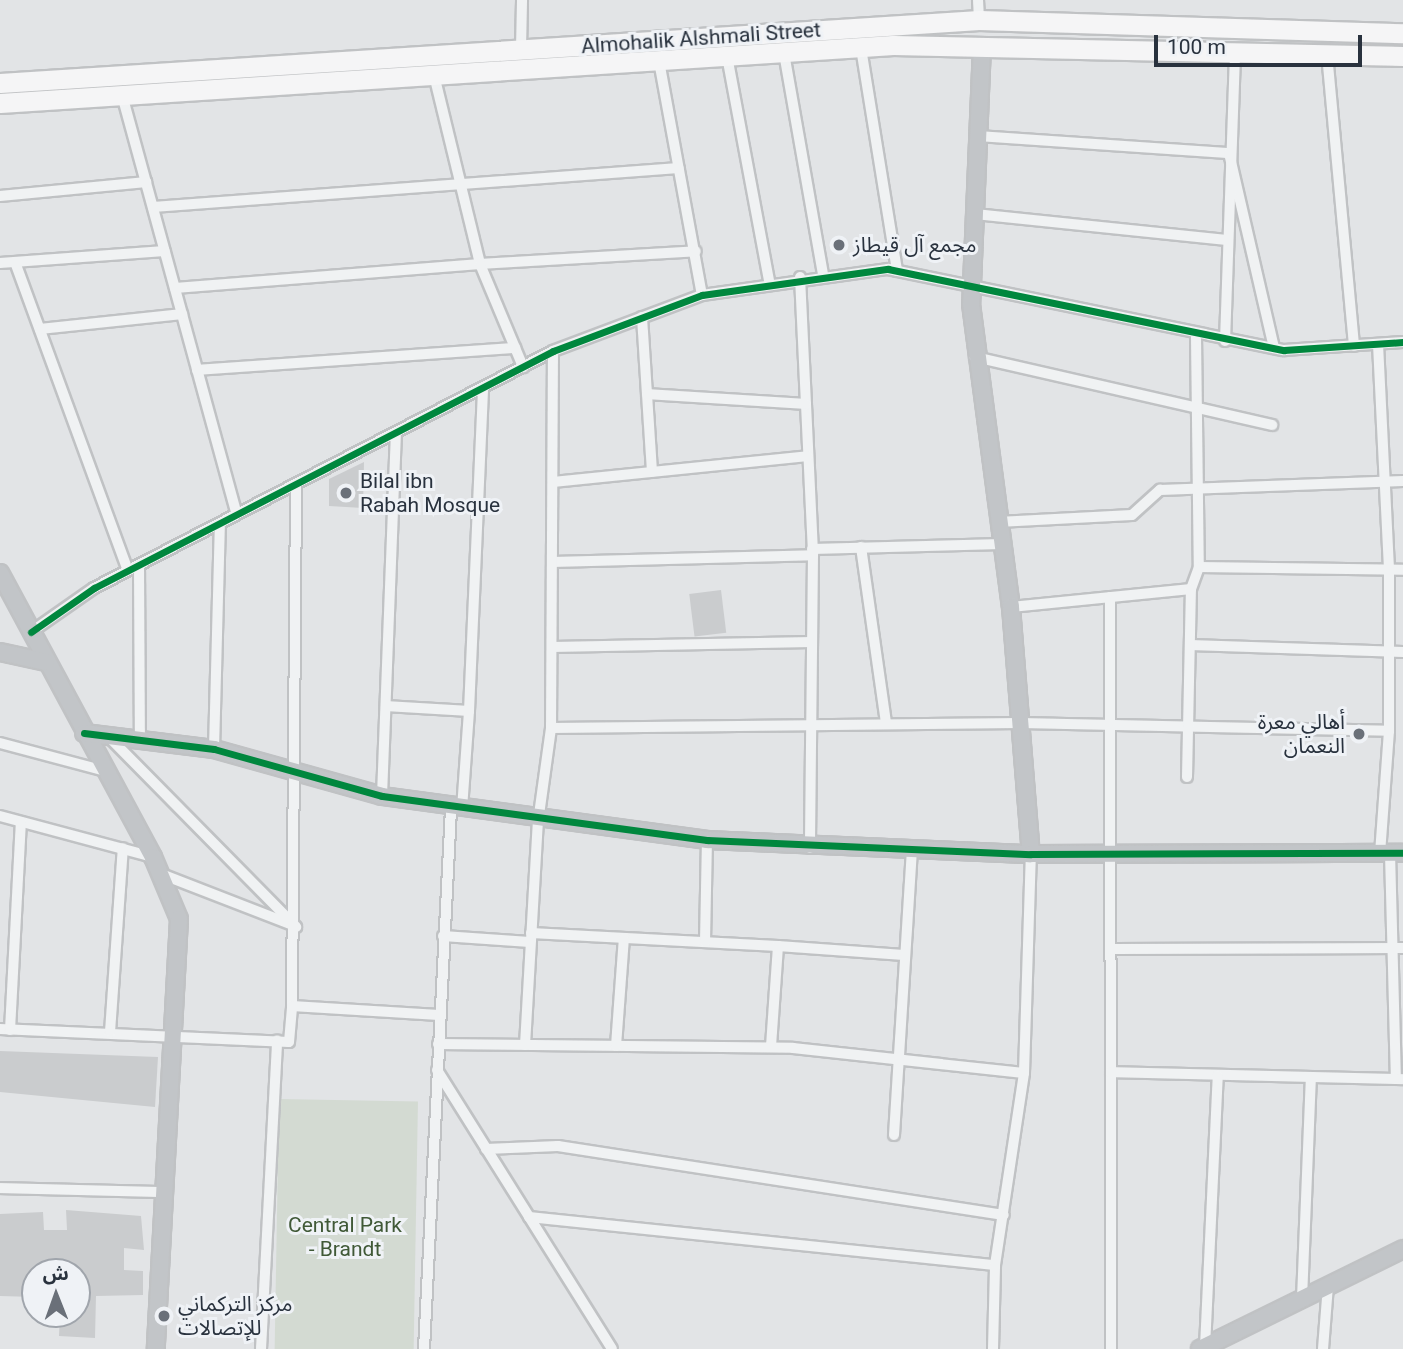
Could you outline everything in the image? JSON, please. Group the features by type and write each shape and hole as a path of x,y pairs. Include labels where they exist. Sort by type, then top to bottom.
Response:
{"highway":[{"name":"Almohalik Alshmali Street","path":"0,83 522,49 980,15 1403,33"},
{"path":"980,15 1000,33 981,46 961,36 980,15"},
{"name":"Almohalik Alshmali Street","path":"0,103 861,48 981,46 1403,56"}],"street":[{"path":"522,0 522,49"},
{"path":"981,46 979,136 970,282 975,357 1011,607 1031,854 1024,1073 995,1265 993,1349"},
{"path":"861,48 897,271"},
{"path":"1225,341 1235,51"},
{"path":"784,53 823,274"},
{"path":"1326,54 1354,346"},
{"path":"727,56 769,281"},
{"path":"659,61 702,295"},
{"path":"434,75 480,264 523,367"},
{"path":"122,95 237,514"},
{"path":"979,136 1230,153"},
{"path":"1230,153 1274,348"},
{"path":"153,207 679,168"},
{"path":"0,196 146,182"},
{"path":"975,214 1227,240"},
{"path":"0,263 165,251"},
{"path":"175,288 480,264 695,251"},
{"path":"15,262 128,570"},
{"path":"31,632 128,570 553,351 702,295 769,281 823,274 897,271 970,282 1196,337 1274,348 1403,342"},
{"path":"800,277 813,552 810,849"},
{"path":"40,329 182,314"},
{"path":"642,317 652,472"},
{"path":"1187,777 1192,589 1199,567 1196,337"},
{"path":"1111,1072 1399,1079 1390,948 1389,569 1378,344"},
{"path":"197,370 515,348"},
{"path":"526,1045 538,822 551,728 553,351"},
{"path":"975,357 1197,405 1272,425"},
{"path":"425,1349 443,936 469,711 482,388"},
{"path":"647,394 806,404"},
{"path":"382,796 396,433"},
{"path":"553,482 808,456"},
{"path":"998,522 1132,515 1160,491 1403,481"},
{"path":"21,822 5,1030 171,1034 289,1042 296,927 289,772 296,485"},
{"path":"214,749 220,524"},
{"path":"552,562 1002,544"},
{"path":"861,548 886,723"},
{"path":"139,565 140,736"},
{"path":"1199,567 1403,570"},
{"path":"0,573 153,857 179,919 156,1349"},
{"path":"1011,607 1192,589"},
{"path":"1110,597 1110,855 1113,949 1111,1349"},
{"path":"552,647 812,642"},
{"path":"1190,645 1403,652"},
{"path":"0,652 46,662"},
{"path":"386,706 469,711"},
{"path":"551,728 811,723 1020,723 1389,731"},
{"path":"84,733 140,736 214,749 382,796 457,809 538,822 707,840 810,849 1031,854 1391,853"},
{"path":"105,733 296,927"},
{"path":"0,743 105,771"},
{"path":"0,816 153,857"},
{"path":"705,942 707,840"},
{"path":"110,1032 123,848"},
{"path":"894,1135 896,1059 912,851"},
{"path":"161,874 296,927"},
{"path":"443,936 624,938 904,955"},
{"path":"616,1046 624,938"},
{"path":"771,1047 778,946"},
{"path":"1113,949 1403,947"},
{"path":"292,1006 439,1015"},
{"path":"261,1349 277,1040"},
{"path":"438,1044 771,1047 1024,1073"},
{"path":"437,1070 612,1349"},
{"path":"1218,1074 1202,1348 1403,1249"},
{"path":"1302,1299 1311,1077"},
{"path":"486,1149 558,1146 1004,1215"},
{"path":"0,1188 164,1192"},
{"path":"529,1217 995,1265"},
{"path":"1323,1349 1328,1286"}],"green space":[{"name":"Central Park - Brandt","path":"279,1099 418,1101 414,1349 275,1349"}],"building":[{"name":"Bilal ibn Rabah Mosque","path":"364,462 363,508 329,506 329,479"},
{"path":"721,590 726,633 694,637 689,594"},
{"path":"0,1051 158,1057 155,1107 0,1092"},
{"path":"66,1210 141,1216 144,1250 124,1248 124,1270 143,1271 143,1295 96,1296 95,1338 59,1336 59,1328 91,1328 91,1258 21,1258 21,1297 0,1296 0,1214 43,1212 44,1230 67,1230"}],"cycle path":[{"path":"31,632 94,588 553,351 702,295 888,269 1284,350 1403,342"},
{"path":"84,733 214,749 382,796 707,840 1031,854 1403,853"}],"place":[{"name":"مجمع آل قيطاز","path":"839,245"},
{"name":"Bilal ibn Rabah Mosque","path":"346,493"},
{"name":"أهالي معرة النعمان","path":"1359,734"},
{"name":"مركز التركماني للإتصالات","path":"164,1316"}]}
